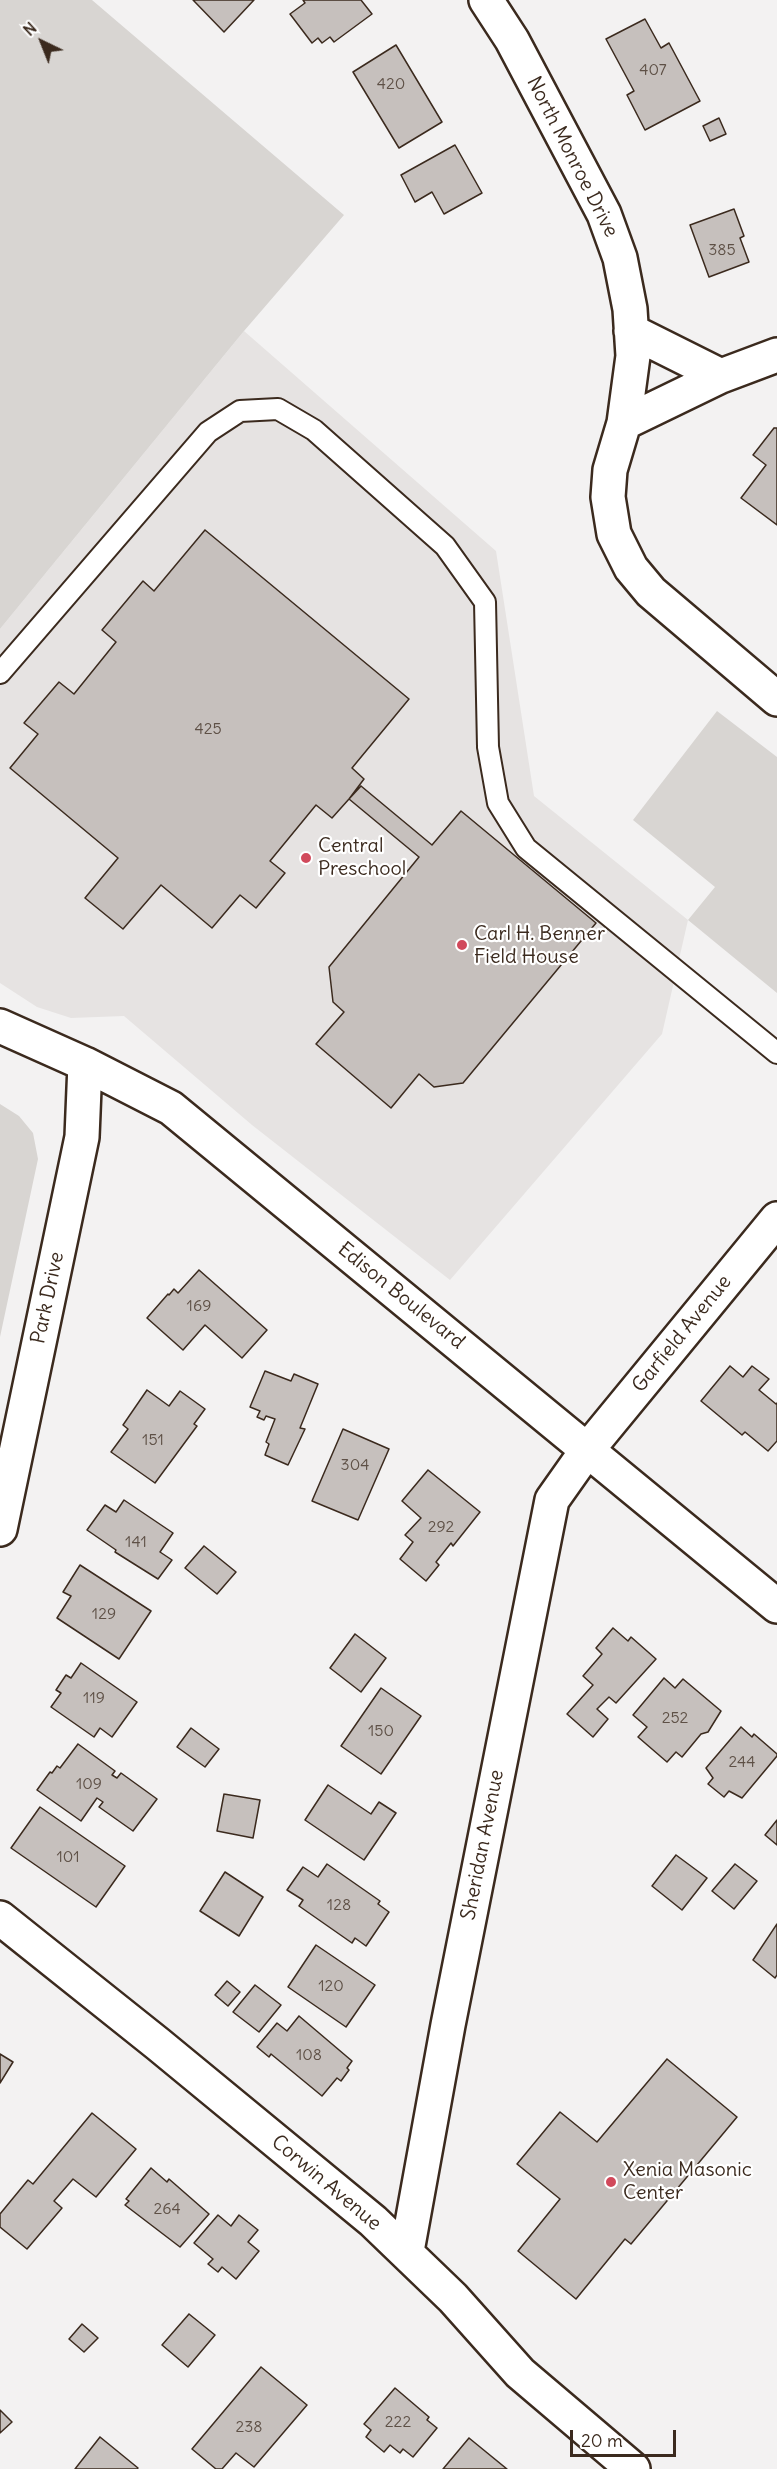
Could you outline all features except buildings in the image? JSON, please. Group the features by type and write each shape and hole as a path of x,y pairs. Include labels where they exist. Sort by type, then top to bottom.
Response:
{"street":[{"name":"North Monroe Drive","path":"486,0 512,40 604,214 620,258 630,309 632,365 624,423 610,471 608,497 614,534 631,568 651,592 674,614 777,699"},
{"path":"631,331 721,376"},
{"path":"624,423 721,376 777,355"},
{"name":"Edison Boulevard","path":"0,1026 85,1064 171,1108 777,1606"},
{"name":"Park Drive","path":"0,1530 82,1137 85,1064"},
{"name":"Garfield Avenue","path":"588,1449 777,1219"},
{"name":"Sheridan Avenue","path":"407,2252 452,2002 552,1500 588,1449"},
{"name":"Corwin Avenue","path":"0,1918 158,2044 407,2252 453,2298 520,2373 633,2469"}],"lane":[{"path":"0,673 208,432 240,411 278,409 314,430 446,546 485,602 488,747 498,803 526,848 777,1053"}],"shaded area":[{"path":"0,0 92,0 344,215 244,331 0,629"},
{"name":"Central Preschool","path":"244,331 496,551 534,796 688,920 662,1034 450,1280 252,1125 124,1016 71,1018 37,1007 0,983 0,629"},
{"path":"717,711 777,757 777,993 688,920 715,887 633,820"},
{"path":"0,1104 19,1116 33,1133 38,1159 0,1337"}],"place":[{"name":"Central Preschool","path":"306,858"},
{"name":"Carl H. Benner Field House","path":"462,945"},
{"name":"Xenia Masonic Center","path":"611,2182"}]}
